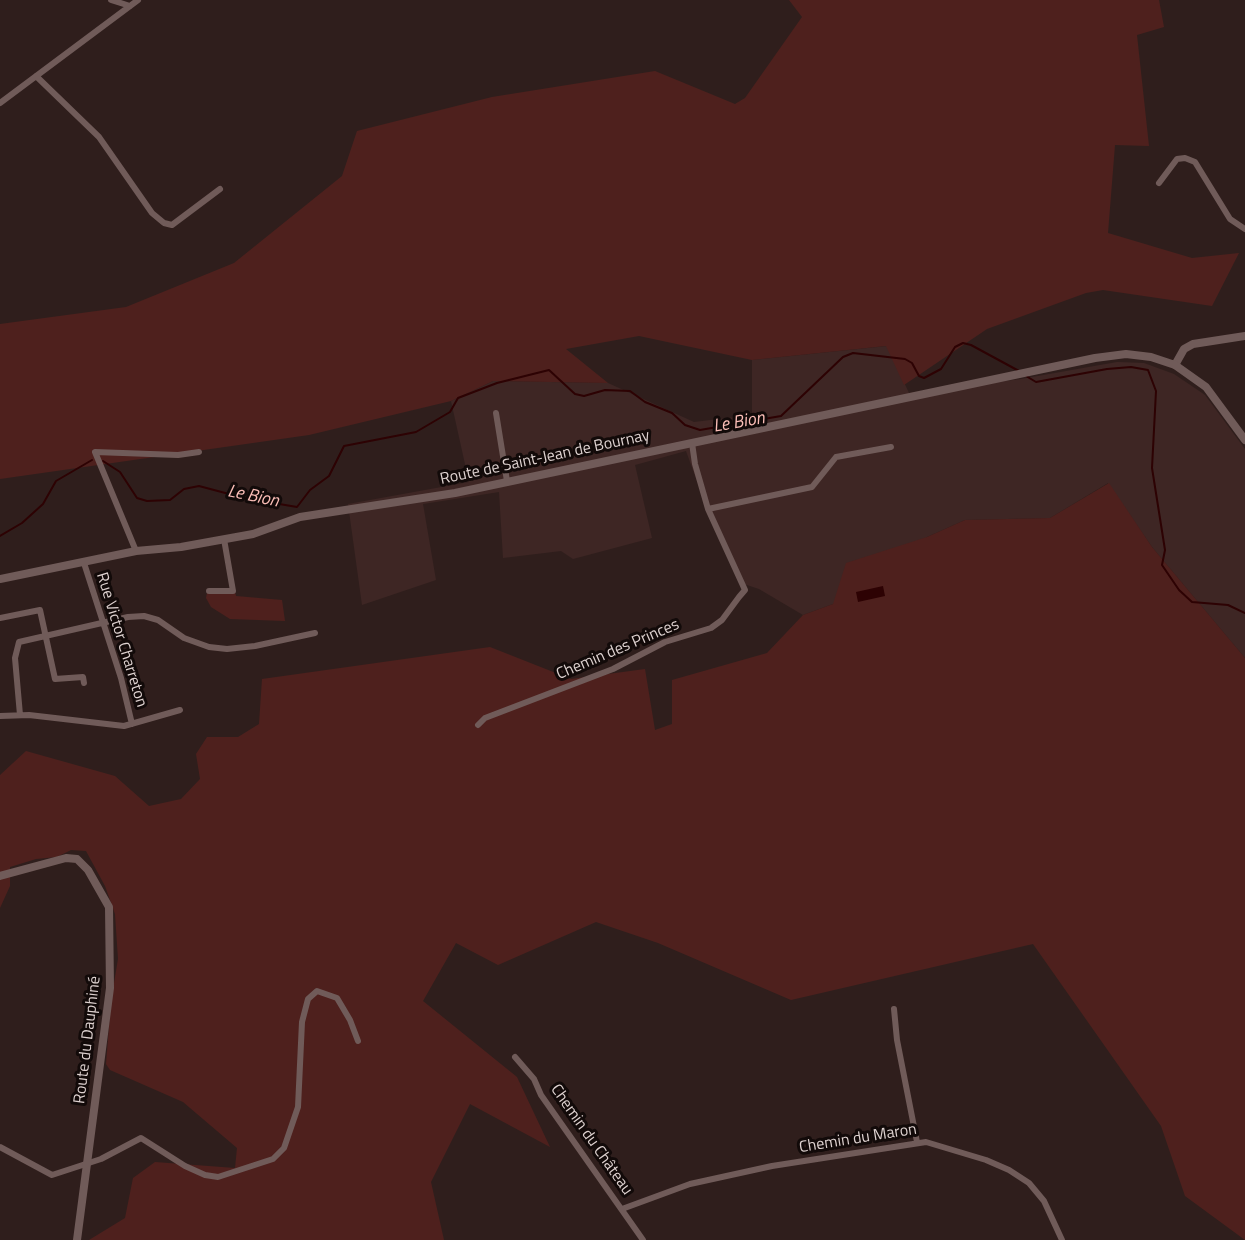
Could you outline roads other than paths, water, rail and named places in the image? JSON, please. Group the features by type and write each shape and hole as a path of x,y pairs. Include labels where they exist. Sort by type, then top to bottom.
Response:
{"main road":[{"name":"Route de Saint-Jean de Bournay","path":"0,579 136,551 153,552 253,534 289,519 455,494 507,481 1095,358 1126,354 1151,357 1175,365 1206,387 1245,440"}],"street":[{"path":"111,0 130,6"},
{"path":"0,103 138,0"},
{"path":"36,75 99,137 152,213 164,223 172,225 220,189"},
{"path":"1159,183 1177,159 1185,158 1195,162 1230,219 1245,229"},
{"path":"1175,365 1184,349 1193,344 1245,336"},
{"path":"496,413 507,481"},
{"name":"Chemin des Princes","path":"478,725 485,718 614,669 648,649 711,628 722,620 745,590 708,509 695,464 693,443"},
{"path":"708,509 812,487 836,457 891,447"},
{"path":"136,551 94,452 178,455 199,452"},
{"path":"209,591 233,591 224,539"},
{"name":"Rue Victor Charreton","path":"84,563 121,678 132,724"},
{"path":"0,618 40,610 55,680 83,676 84,683"},
{"path":"20,715 15,658 19,642 103,622 144,616 158,620 184,638 209,647 226,649 255,646 315,633"},
{"path":"0,716 20,715 124,726 180,710"},
{"name":"Route du Dauphiné","path":"0,876 66,858 77,859 88,870 109,907 110,988 77,1240"},
{"path":"0,1147 52,1175 86,1165 141,1138 185,1166 218,1177 273,1159 284,1148 298,1107 302,1022 308,999 317,991 338,998 358,1041"},
{"path":"894,1009 897,1040 917,1142"},
{"name":"Chemin du Château","path":"515,1058 534,1079 541,1095 643,1240"},
{"name":"Chemin du Maron","path":"622,1209 690,1184 772,1166 917,1142 954,1149 1009,1170 1029,1183 1044,1201 1062,1240"}],"waterway":[{"name":"Le Bion","path":"103,461 120,472 137,498 147,501 170,500 184,489 199,486 244,498 297,507 310,490 329,476 344,446 416,432 450,412 458,398 497,383 549,370 575,394 584,396 605,390 630,391 645,402 672,413 685,425 700,430 781,416 843,357 853,353 905,359 912,363 919,376 924,378 941,369 955,347 963,343 1019,371"},
{"name":"Le Bion","path":"1026,376 1036,382 1107,369 1131,367 1148,370 1156,391 1152,468 1165,550 1162,565 1179,590 1192,602 1228,605 1245,613"},
{"name":"Le Bion","path":"0,536 22,523 43,504 56,481 92,460"}]}
